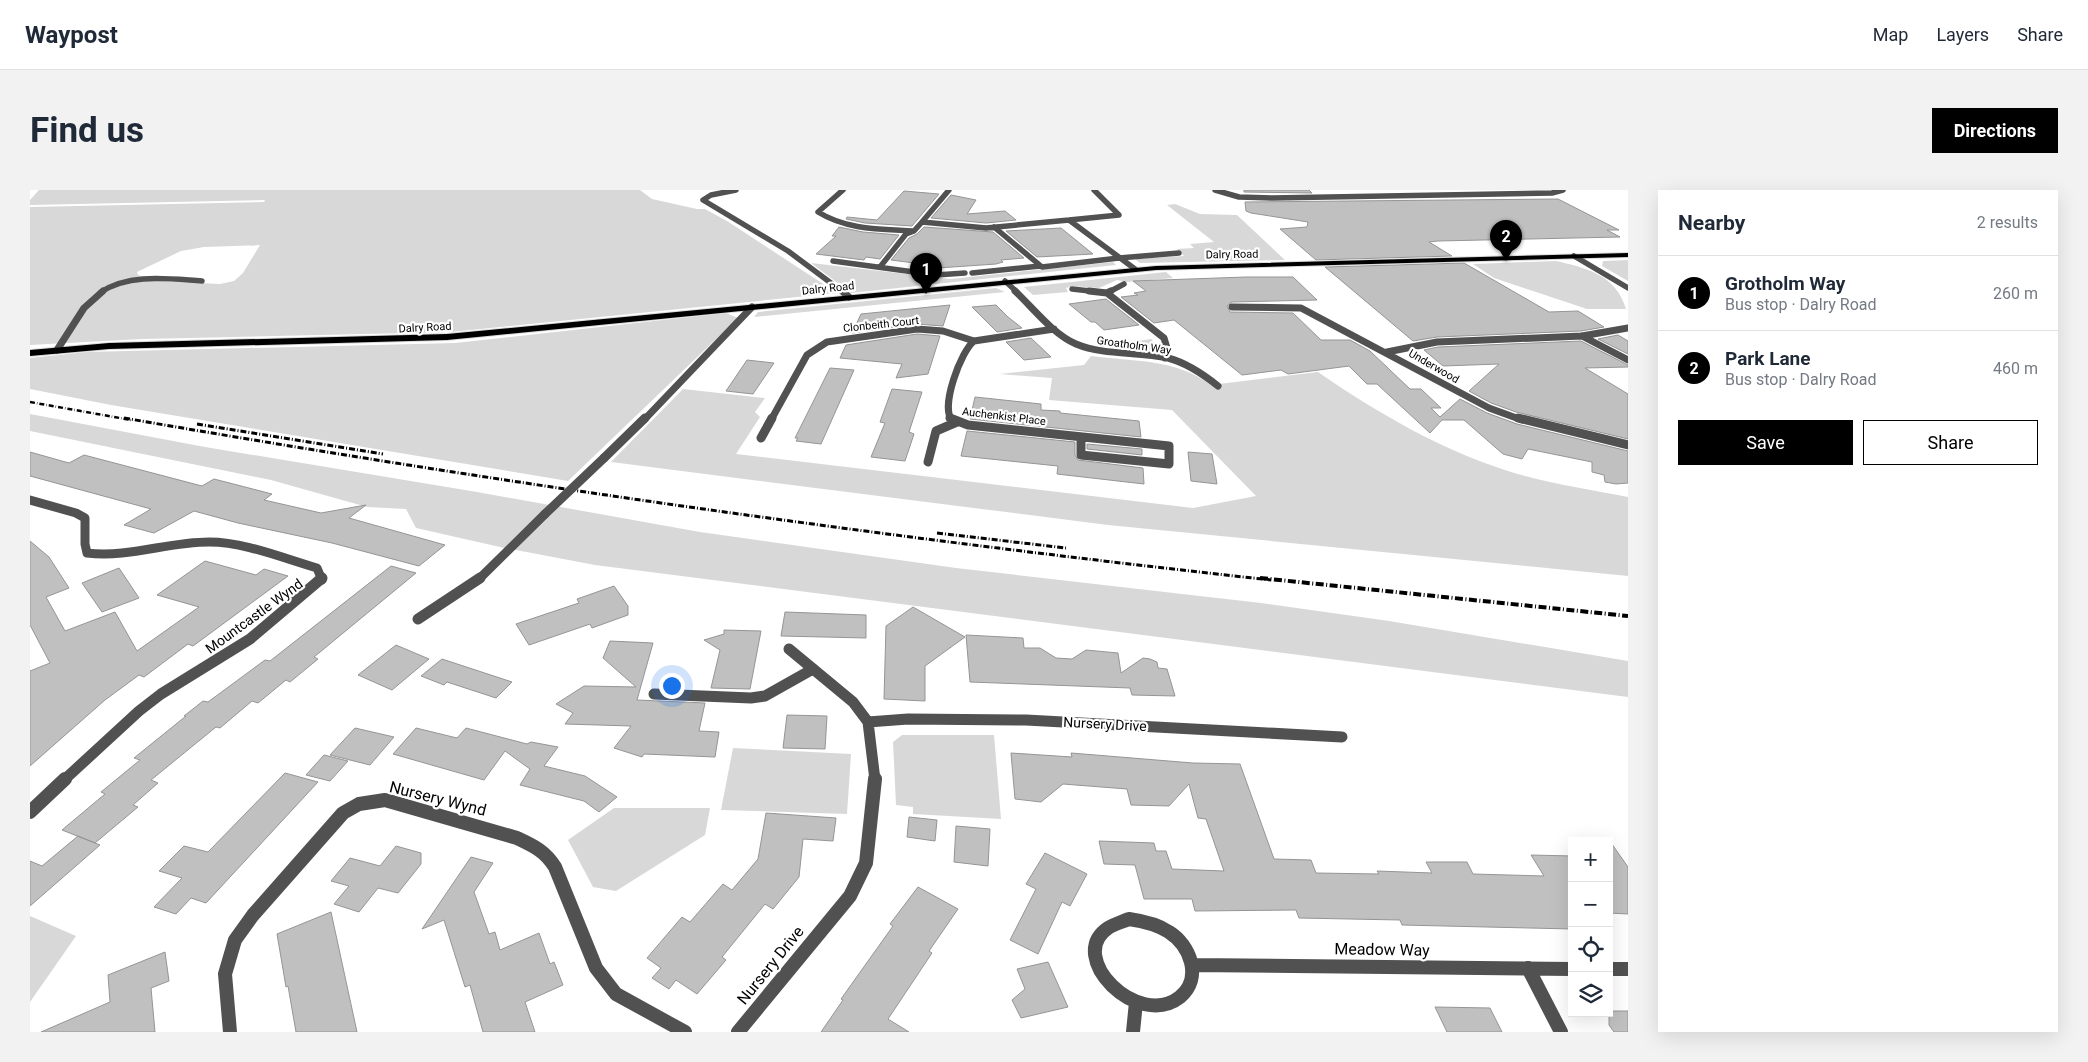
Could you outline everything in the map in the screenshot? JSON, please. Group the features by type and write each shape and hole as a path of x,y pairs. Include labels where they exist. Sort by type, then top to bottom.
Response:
{"highway":[{"name":"Dalry Road","path":"30,353 109,346 447,337 1135,269 1628,255"}],"street":[{"path":"736,190 711,195 703,200 706,204 734,218 793,255 831,281 849,297"},
{"path":"842,190 818,212 848,225 914,231"},
{"path":"880,267 906,234 914,231 949,190"},
{"path":"922,222 974,228 1119,215 1094,190"},
{"path":"1215,190 1239,197 1552,193 1563,190"},
{"path":"1332,190 1339,197"},
{"path":"1454,190 1461,194"},
{"path":"1235,206 1239,197"},
{"path":"1069,220 1135,269"},
{"path":"994,227 1041,267"},
{"path":"833,261 945,275 1179,253"},
{"path":"1574,256 1628,288"},
{"path":"57,350 89,302 103,291 144,279 202,281"},
{"name":"Groatholm Way","path":"1005,282 1054,329 1072,342 1101,353 1165,358 1195,368 1218,386"},
{"path":"1072,290 1107,293 1124,284"},
{"path":"1107,293 1164,338 1167,348 1165,358"},
{"name":"Underwood","path":"1232,307 1283,306 1301,308 1386,352 1462,396 1489,408 1541,426 1628,445"},
{"path":"418,619 479,579 655,409 752,307"},
{"path":"1386,352 1421,344 1582,336 1628,328"},
{"name":"Clonbeith Court","path":"761,438 807,355 816,347 836,339 917,329 943,332 974,341 1054,329"},
{"path":"1582,336 1628,360"},
{"name":"Auchenkist Place","path":"974,341 965,349 947,411 950,419 957,422 1169,446 1169,464 1081,455 1081,437"},
{"path":"928,462 936,431 957,422"},
{"name":"Mountcastle Wynd","path":"30,500 76,513 85,518 84,548 87,553 113,554 195,543 222,543 318,568 322,580 250,639 161,694 139,710 30,812"},
{"name":"Nursery Drive","path":"738,1032 850,896 866,863 876,783 868,722 853,702 789,649"},
{"path":"654,694 751,698 765,696 813,670"},
{"name":"Nursery Drive","path":"868,722 908,718 1026,720 1342,737"},
{"name":"Nursery Wynd","path":"230,1032 224,974 235,940 252,915 344,813 359,804 385,800 492,830 537,847 547,855 555,867 596,968 616,994 685,1032"},
{"path":"1129,919 1145,920 1176,936 1186,950 1192,964 1193,978 1188,989 1180,998 1160,1004 1136,1002 1120,994 1108,983 1098,969 1094,955 1096,942 1103,930 1114,922 1129,919"},
{"name":"Meadow Way","path":"1192,964 1568,969"},
{"path":"1528,968 1561,1032"},
{"path":"1613,969 1628,969"},
{"path":"1133,1032 1136,1002"}],"shaded area":[{"path":"39,190 640,190 652,199 705,209 727,221 837,293 451,332 142,339 30,345 30,207 264,202 265,200 30,205 30,200","holes":["260,245 243,273 234,281 220,284 155,281 138,275 137,272 181,251 204,247"]},
{"path":"1175,204 1200,214 1237,215 1285,260 1140,263 1135,259 1184,256 1177,249 1194,248 1190,244 1214,242 1167,205"},
{"path":"1628,260 1628,281 1602,266 1603,261"},
{"path":"1556,261 1589,270 1608,281 1621,297 1626,309 1587,309 1494,278 1473,264"},
{"path":"1113,262 1116,265 851,293 811,263 950,279"},
{"path":"1166,272 1173,278 1127,282 1117,280 1099,288 1072,286 1066,288 1068,292 1033,295 1024,287"},
{"path":"996,288 1005,292 754,317 758,312"},
{"path":"726,313 738,318 568,481 111,405 30,389 30,358 87,352 455,343"},
{"path":"1152,339 1154,348 1147,351 1098,346"},
{"path":"1091,356 1168,366 1197,376 1211,385 1318,372 1410,429 1458,452 1508,471 1537,479 1628,497 1628,576 1108,525 611,462 683,389 765,398 755,412 760,417 736,454 1193,508 1256,496 1172,410 1049,400 1052,378 1000,374 1084,365"},
{"path":"30,414 205,447 477,492 700,532 956,568 1261,603 1389,621 1628,661 1628,697 595,565 500,547 416,528 406,509 367,507 271,480 30,431"},
{"path":"902,735 994,735 1001,819 913,814 913,807 896,805 893,742"},
{"path":"733,748 851,754 847,814 721,810"},
{"path":"614,808 710,808 705,835 616,891 593,887 568,840"},
{"path":"30,916 76,936 30,1002"}],"building":[{"path":"1244,190 1309,190 1312,193 1244,192"},
{"path":"904,191 939,194 912,226 865,223 846,219 847,217 877,220"},
{"path":"951,195 976,200 967,214 1005,211 1016,220 986,223 931,218"},
{"path":"1558,199 1619,230 1607,230 1620,237 1438,241 1429,242 1452,256 1316,260 1280,229 1307,227 1308,222 1251,213 1246,211 1245,202"},
{"path":"839,227 863,232 899,235 880,259 866,257 864,260 816,254 836,236 832,236"},
{"path":"924,227 993,232 1024,258 1001,260 1003,262 996,264 938,268 938,266 891,260 909,238 917,234"},
{"path":"1061,228 1093,254 1037,257 1006,231"},
{"path":"1464,263 1549,312 1578,311 1604,327 1581,331 1437,337 1413,341 1325,267"},
{"path":"1293,277 1317,300 1232,302 1227,306 1230,312 1293,313 1321,340 1350,340 1370,351 1410,389 1421,389 1441,408 1431,408 1440,417 1460,399 1487,413 1517,424 1628,451 1628,483 1616,484 1605,482 1604,475 1592,472 1592,462 1528,449 1522,459 1503,454 1464,420 1442,420 1430,433 1377,384 1367,384 1349,366 1288,374 1281,370 1242,375 1174,320 1154,323 1121,297 1138,295 1134,293 1146,291 1133,281"},
{"path":"1106,299 1139,325 1104,330 1069,304"},
{"path":"950,305 943,326 916,324 852,333 861,314"},
{"path":"996,305 1022,328 997,332 972,307"},
{"path":"917,334 940,336 928,374 896,378 902,364 840,358 846,345"},
{"path":"1618,335 1628,341 1628,354 1598,339"},
{"path":"1031,338 1051,357 1024,360 1006,342"},
{"path":"1581,341 1628,365 1628,367 1585,368 1628,394 1628,439 1516,412 1491,403 1469,391 1499,364 1443,366 1424,350 1438,347"},
{"path":"747,360 774,363 753,394 726,391"},
{"path":"830,368 854,370 821,444 796,441 798,438 795,438"},
{"path":"892,389 922,392 909,432 914,434 905,461 871,457 885,423 880,422"},
{"path":"975,397 1041,404 1041,410 1060,411 1060,413 1139,421 1141,437 970,419"},
{"path":"967,431 1075,442 1075,455 1078,460 1143,468 1144,484 1057,474 1058,466 961,456"},
{"path":"1087,444 1142,449 1142,455 1087,449"},
{"path":"30,452 69,463 84,455 202,486 214,479 272,494 264,500 321,513 366,505 349,518 445,545 419,566 332,543 238,523 194,511 154,533 124,525 151,509 30,476"},
{"path":"1188,452 1212,454 1217,484 1191,481"},
{"path":"30,541 49,557 69,588 46,597 65,631 115,612 137,651 199,607 157,595 205,561 256,575 264,569 288,576 193,646 188,644 144,677 139,675 105,700 30,766 30,671 50,663 30,625"},
{"path":"391,566 416,573 314,657 318,659 290,682 286,680 258,703 252,701 220,728 216,727 151,780 158,783 133,805 138,807 95,843 62,830 105,794 101,792 140,760 134,758 186,716 184,716 203,701 208,702 265,660 270,661"},
{"path":"119,568 139,598 102,612 82,583"},
{"path":"614,586 628,606 628,615 592,628 590,624 529,645 516,624 579,603 577,599"},
{"path":"913,607 965,637 925,666 925,701 884,699 886,626"},
{"path":"785,612 866,615 866,638 781,636"},
{"path":"724,630 761,631 750,689 711,688 720,650 704,640 724,634"},
{"path":"966,635 1023,638 1024,648 1040,648 1056,658 1072,659 1086,650 1118,653 1121,673 1143,658 1150,659 1157,662 1158,668 1167,669 1175,696 1132,695 1130,688 970,682"},
{"path":"610,641 653,643 637,700 705,703 699,731 719,732 715,757 644,754 642,757 614,748 631,726 565,724 573,713 556,704 584,686 636,687 603,658"},
{"path":"396,645 429,659 392,690 358,675"},
{"path":"442,659 512,682 496,698 447,682 444,685 421,676"},
{"path":"787,715 827,716 825,749 783,748"},
{"path":"355,728 394,737 370,765 330,755"},
{"path":"416,728 457,738 466,728 527,744 531,742 558,747 544,766 585,776 617,797 599,812 584,801 520,785 530,769 505,751 484,780 393,754"},
{"path":"1011,753 1072,757 1071,753 1193,763 1240,764 1274,859 1311,860 1316,873 1379,874 1377,871 1432,873 1426,862 1467,862 1473,874 1544,876 1531,855 1568,856 1568,929 1402,925 1400,920 1299,918 1296,910 1195,911 1192,899 1144,899 1135,865 1104,864 1099,841 1154,843 1156,851 1166,851 1172,869 1224,871 1206,819 1198,818 1189,784 1169,806 1131,805 1127,789 1063,784 1041,802 1015,799"},
{"path":"324,755 348,761 330,781 306,775"},
{"path":"285,773 318,782 206,903 191,898 176,914 154,907 182,878 159,871 184,846 208,852"},
{"path":"766,813 836,818 833,841 803,839 799,877 773,909 765,904 722,957 726,960 697,994 676,980 669,989 652,978 661,968 647,958 682,917 690,922 723,884 732,890 758,859"},
{"path":"909,817 937,820 935,841 907,837"},
{"path":"956,826 990,829 988,866 954,862"},
{"path":"78,836 100,845 30,906 30,861 42,866"},
{"path":"396,846 421,853 421,864 398,893 378,888 359,912 334,904 349,886 331,881 350,858 380,866"},
{"path":"1613,846 1628,867 1628,914 1613,913"},
{"path":"1045,853 1087,874 1070,906 1062,902 1038,954 1010,940 1036,889 1026,884"},
{"path":"471,857 493,863 474,892 489,934 495,932 500,950 539,933 550,964 554,962 563,985 525,1002 535,1032 483,1032 470,985 465,987 444,920 422,929"},
{"path":"918,887 958,909 929,951 932,953 888,1019 909,1032 821,1032 843,1000 841,999 893,926 890,924"},
{"path":"331,912 357,1032 296,1032 277,934"},
{"path":"165,952 169,981 151,988 155,1032 41,1032 110,1002 108,975"},
{"path":"1048,962 1068,1007 1021,1018 1012,1000 1025,989 1017,969"},
{"path":"1435,1007 1490,1008 1502,1032 1447,1032"},
{"path":"1613,1011 1628,1011 1628,1032 1614,1032 1609,1025 1609,1017 1613,1017"}],"railway":[{"path":"30,402 131,420"},
{"path":"124,418 410,465 696,508 983,546 1271,580"},
{"path":"197,424 383,454"},
{"path":"937,533 1066,548"},
{"path":"1260,578 1628,616"}],"place":[{"name":"Park Lane","path":"1506,261"},
{"name":"Grotholm Way","path":"926,294"}]}
